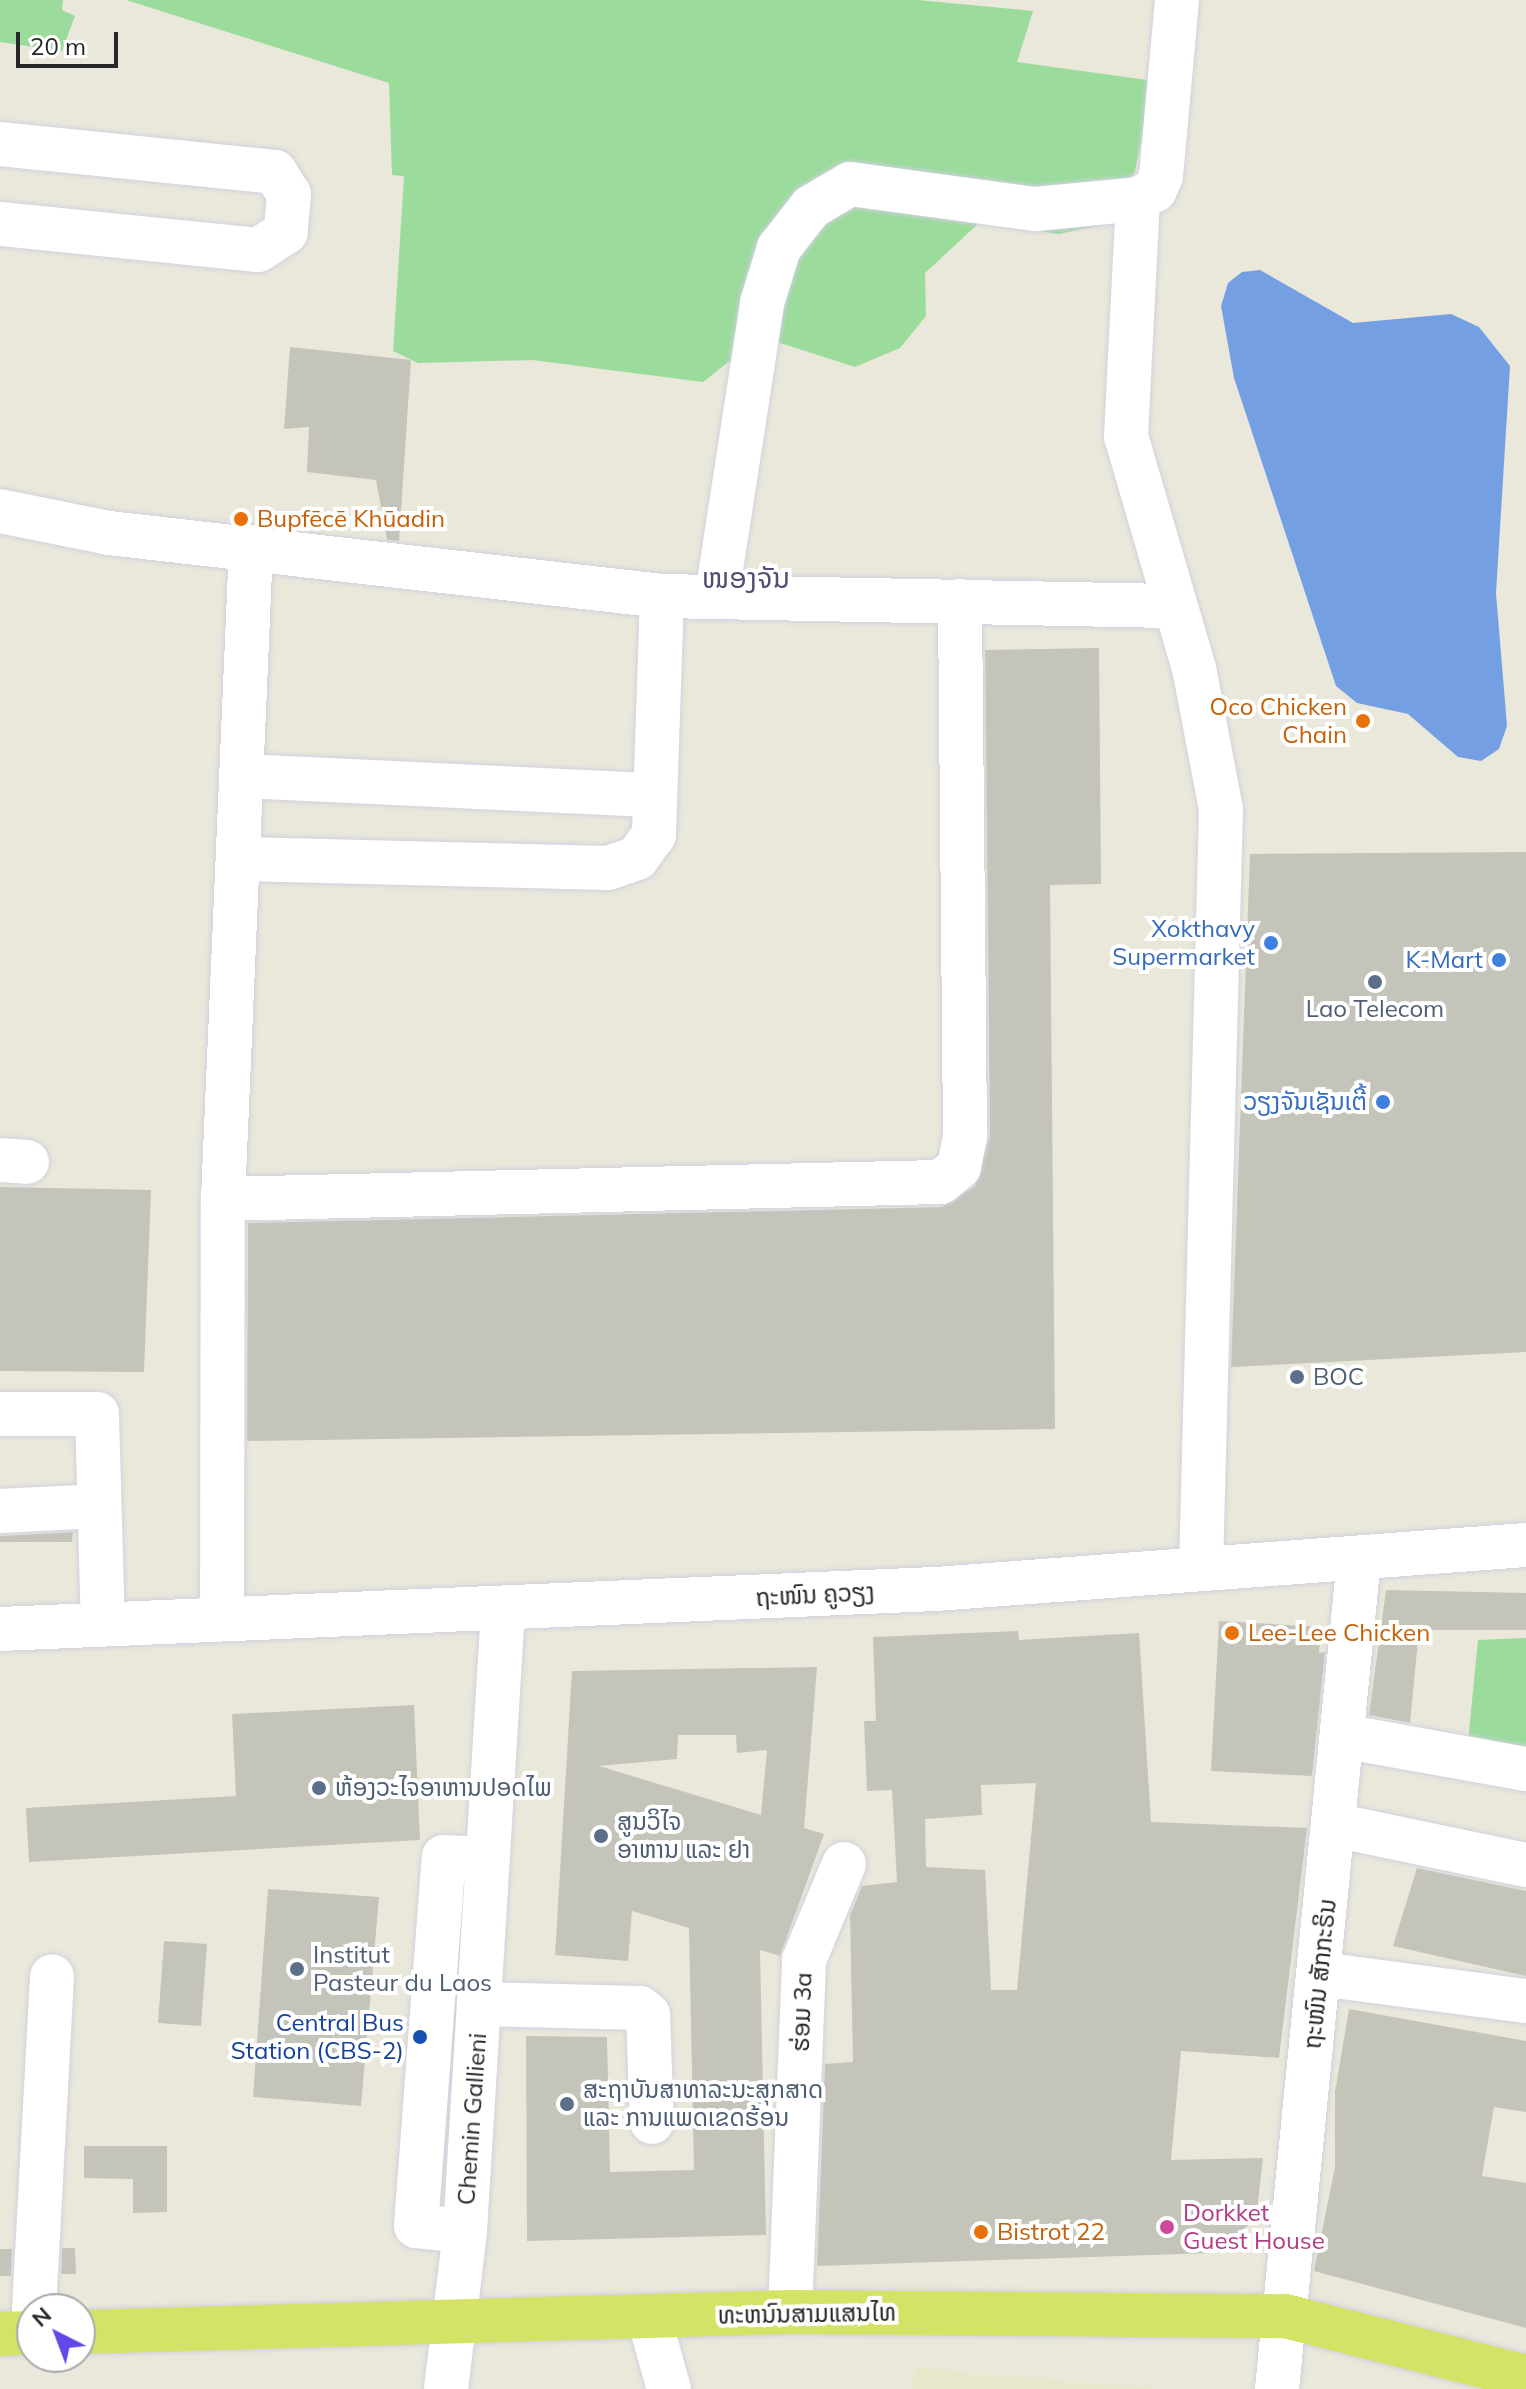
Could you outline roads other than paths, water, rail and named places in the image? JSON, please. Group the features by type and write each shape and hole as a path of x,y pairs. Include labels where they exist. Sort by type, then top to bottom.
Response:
{"main road":[{"name":"ທະຫນົນສາມແສນໄທ","path":"96,2332 790,2312 1285,2316 1526,2377"}],"street":[{"path":"717,595 762,303 779,248 811,207 850,184 1036,209 1138,199 1155,190 1161,176 1177,0"},
{"path":"0,144 275,172 289,194 286,232 258,250 0,224"},
{"path":"1138,199 1126,436 1171,606 1194,668 1221,809 1201,1568"},
{"path":"0,511 109,533 662,596 1171,606"},
{"path":"222,1619 223,1199 242,859 251,547"},
{"path":"242,859 608,868 637,858 654,835 662,596"},
{"path":"223,1199 941,1182 959,1167 965,1135 960,601"},
{"path":"244,776 654,795"},
{"path":"0,1414 97,1414 103,1623"},
{"path":"0,1511 99,1506"},
{"name":"ຖະໜົນ ຄູວຽງ","path":"0,1629 503,1609 1359,1559 1526,1545"},
{"name":"ຖະໜົນ ສັກກະຣິນ","path":"1277,2389 1359,1559"},
{"name":"Chemin Gallieni","path":"446,2389 465,2231 503,1609"},
{"path":"1342,1736 1526,1769"},
{"path":"1334,1825 1526,1865"},
{"path":"465,2231 416,2226 444,1857 488,1859"},
{"name":"ຮ່ອມ 3a","path":"790,2312 804,1960 844,1864"},
{"path":"1320,1974 1526,2001"},
{"path":"35,2293 52,1976"},
{"path":"479,2004 640,2008 648,2015 652,2122"},
{"path":"649,2318 669,2389"}],"water":[{"path":"1260,270 1353,323 1451,314 1479,327 1510,366 1496,593 1507,726 1499,749 1481,761 1458,757 1408,714 1357,703 1336,686 1234,378 1221,306 1228,283 1242,272"}],"place":[{"name":"Bupfēcē Khūadin","path":"241,519"},
{"name":"Oco Chicken Chain","path":"1363,721"},
{"name":"Xokthavy Supermarket","path":"1271,943"},
{"name":"K-Mart","path":"1499,960"},
{"name":"Lao Telecom","path":"1375,982"},
{"name":"ວຽງຈັນເຊັນເຕີ້","path":"1383,1102"},
{"name":"BOC","path":"1297,1377"},
{"name":"Lee-Lee Chicken","path":"1232,1633"},
{"name":"ຫ້ອງວະໄຈອາຫານປອດໄພ","path":"319,1788"},
{"name":"ສູນວິໄຈ ອາຫານ ແລະ ຢາ","path":"601,1836"},
{"name":"Institut Pasteur du Laos","path":"297,1969"},
{"name":"Central Bus Station (CBS-2)","path":"420,2037"},
{"name":"ສະຖາບັນສາທາລະນະສຸກສາດ ແລະ ການແພດເຂດຮ້ອນ","path":"567,2104"},
{"name":"Dorkket Guest House","path":"1167,2227"},
{"name":"Bistrot 22","path":"981,2232"}],"district":[{"name":"ໜອງຈັນ","path":"746,578"}]}
